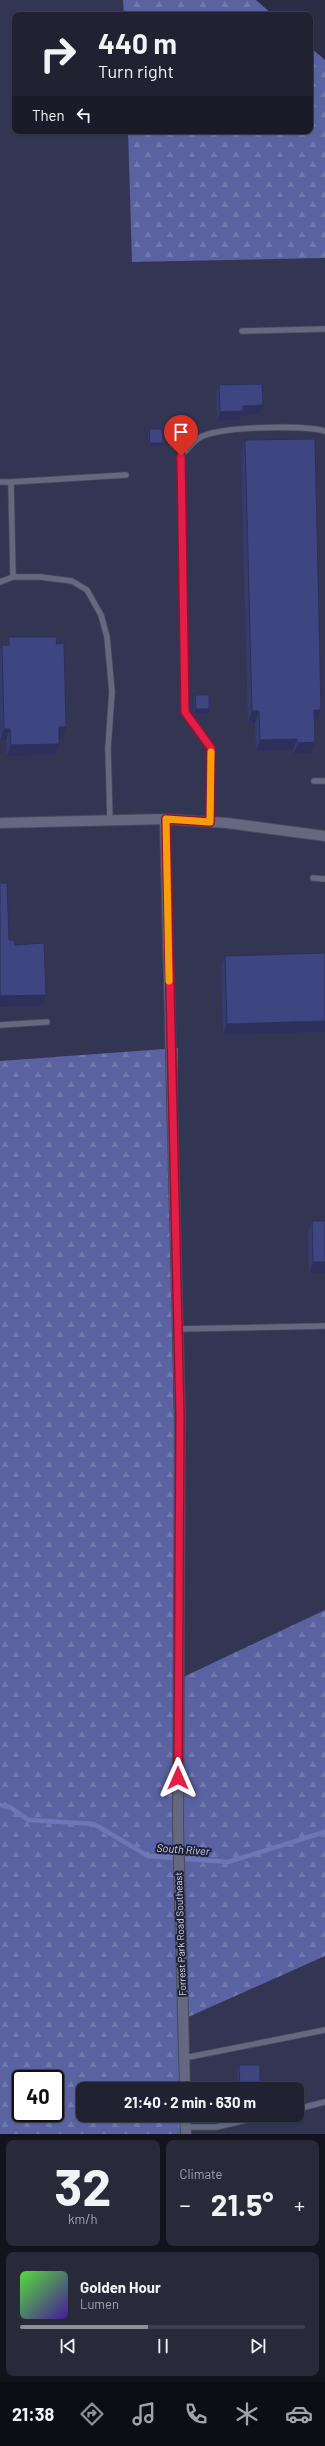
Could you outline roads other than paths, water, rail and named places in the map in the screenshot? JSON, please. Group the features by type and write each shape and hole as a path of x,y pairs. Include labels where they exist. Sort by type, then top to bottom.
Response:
{"street":[{"path":"0,824 166,819 210,822 325,836"},
{"name":"Forrest Park Road Southeast","path":"166,819 180,1415 178,1826 185,2082"}],"lane":[{"path":"242,331 325,329"},
{"path":"210,822 211,748 185,712 181,456 199,438 226,430 310,428 325,431"},
{"path":"0,482 126,475"},
{"path":"11,482 13,577"},
{"path":"0,582 13,577 40,577 72,581 87,590 101,615 107,637 112,692 108,748 110,820"},
{"path":"314,781 325,781"},
{"path":"314,878 325,879"},
{"path":"0,1025 47,1022"},
{"path":"178,1329 325,1326"},
{"path":"184,2058 325,2030"},
{"path":"304,2107 325,2102"},
{"path":"186,2131 238,2122"}],"waterway":[{"name":"South River","path":"0,1805 10,1807 28,1820 94,1824 148,1856 228,1862 325,1832"}]}
